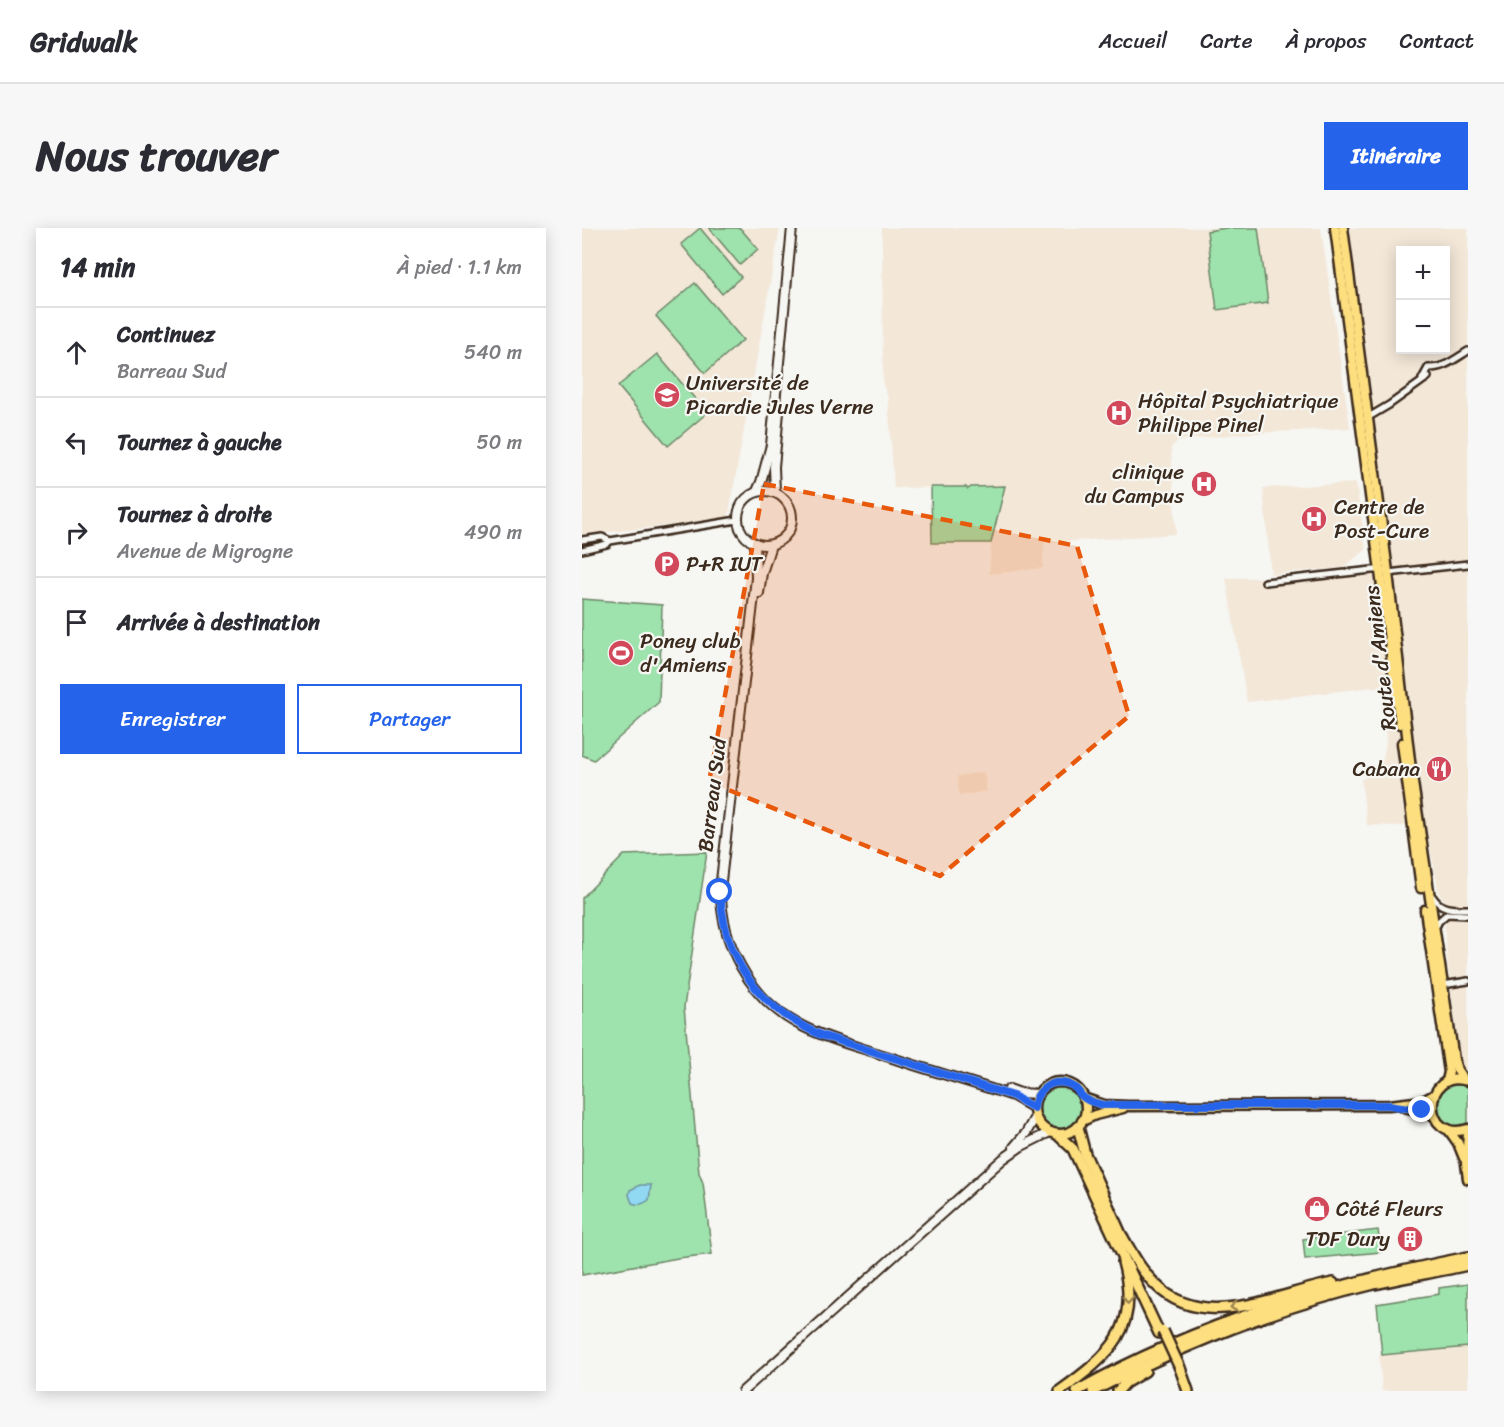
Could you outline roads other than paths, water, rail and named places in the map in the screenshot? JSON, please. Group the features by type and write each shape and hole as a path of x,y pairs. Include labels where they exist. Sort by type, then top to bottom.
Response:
{"highway":[{"path":"1080,1124 1084,1154 1186,1391"},
{"path":"1053,1133 1073,1149 1119,1239 1140,1267 1155,1285 1177,1300 1192,1306 1207,1309 1244,1306 1318,1286 1370,1278 1468,1257"},
{"path":"1060,1391 1104,1357 1124,1323 1128,1289 1119,1239"},
{"path":"1093,1391 1181,1349 1254,1320 1370,1285 1468,1265"},
{"path":"1077,1391 1131,1363 1220,1324 1274,1305 1370,1278"},
{"path":"1118,1391 1136,1375 1181,1349"}],"main road":[{"path":"757,491 771,445 792,228"},
{"path":"775,492 774,466 797,228"},
{"name":"Route d'Amiens","path":"1335,228 1454,1060 1457,1071 1466,1080"},
{"name":"Route d'Amiens","path":"1343,228 1363,419"},
{"path":"757,491 775,492 788,504 792,513 792,523 785,536 771,545 755,543 742,532 737,520 741,504 757,491"},
{"name":"Barreau Sud","path":"755,543 756,578 721,881 721,907 733,952 742,970 762,996 785,1016 804,1027 1013,1096 1035,1113"},
{"name":"Barreau Sud","path":"771,545 758,595 724,878 726,918 740,960 756,984 778,1006 798,1020 823,1031 1020,1093 1038,1094"},
{"name":"Route d'Amiens","path":"1384,572 1413,836 1449,1071 1447,1081"},
{"path":"1466,1080 1447,1081 1439,1087 1432,1105 1434,1115 1440,1124 1448,1129 1468,1131 1466,1164 1468,1179"},
{"path":"1003,1159 1026,1133 1035,1113 1038,1094 1049,1084 1061,1083 1077,1089 1083,1098 1085,1107 1080,1124"},
{"path":"1389,1105 1423,1101 1434,1095"},
{"path":"1083,1098 1104,1105 1129,1106 1389,1105 1412,1107 1434,1115"},
{"path":"743,1391 1003,1159 1020,1147 1053,1133 1070,1132 1095,1115 1129,1106"},
{"path":"1035,1113 1041,1126 1053,1133"},
{"path":"1448,1129 1458,1143 1466,1164"}],"street":[{"path":"1363,419 1419,383 1426,375 1428,368 1434,371 1468,351"},
{"path":"582,550 607,544 610,541 737,520"},
{"path":"582,540 602,537 610,541"},
{"path":"1265,582 1468,564"},
{"path":"1425,866 1433,897 1441,957 1440,967"},
{"path":"1433,897 1440,906 1468,909"},
{"path":"1437,925 1447,914 1468,915"},
{"path":"1443,985 1468,981"}],"water":[{"path":"640,1185 651,1185 649,1200 641,1204 632,1203 630,1190"}],"place":[{"name":"Université de Picardie Jules Verne","path":"667,395"},
{"name":"Hôpital Psychiatrique Philippe Pinel","path":"1119,413"},
{"name":"clinique du Campus","path":"1204,484"},
{"name":"Centre de Post-Cure","path":"1314,519"},
{"name":"P+R IUT","path":"667,564"},
{"name":"Poney club d'Amiens","path":"621,653"},
{"name":"Cabana","path":"1439,769"},
{"name":"Côté Fleurs","path":"1317,1209"},
{"name":"TDF Dury","path":"1410,1239"}]}
